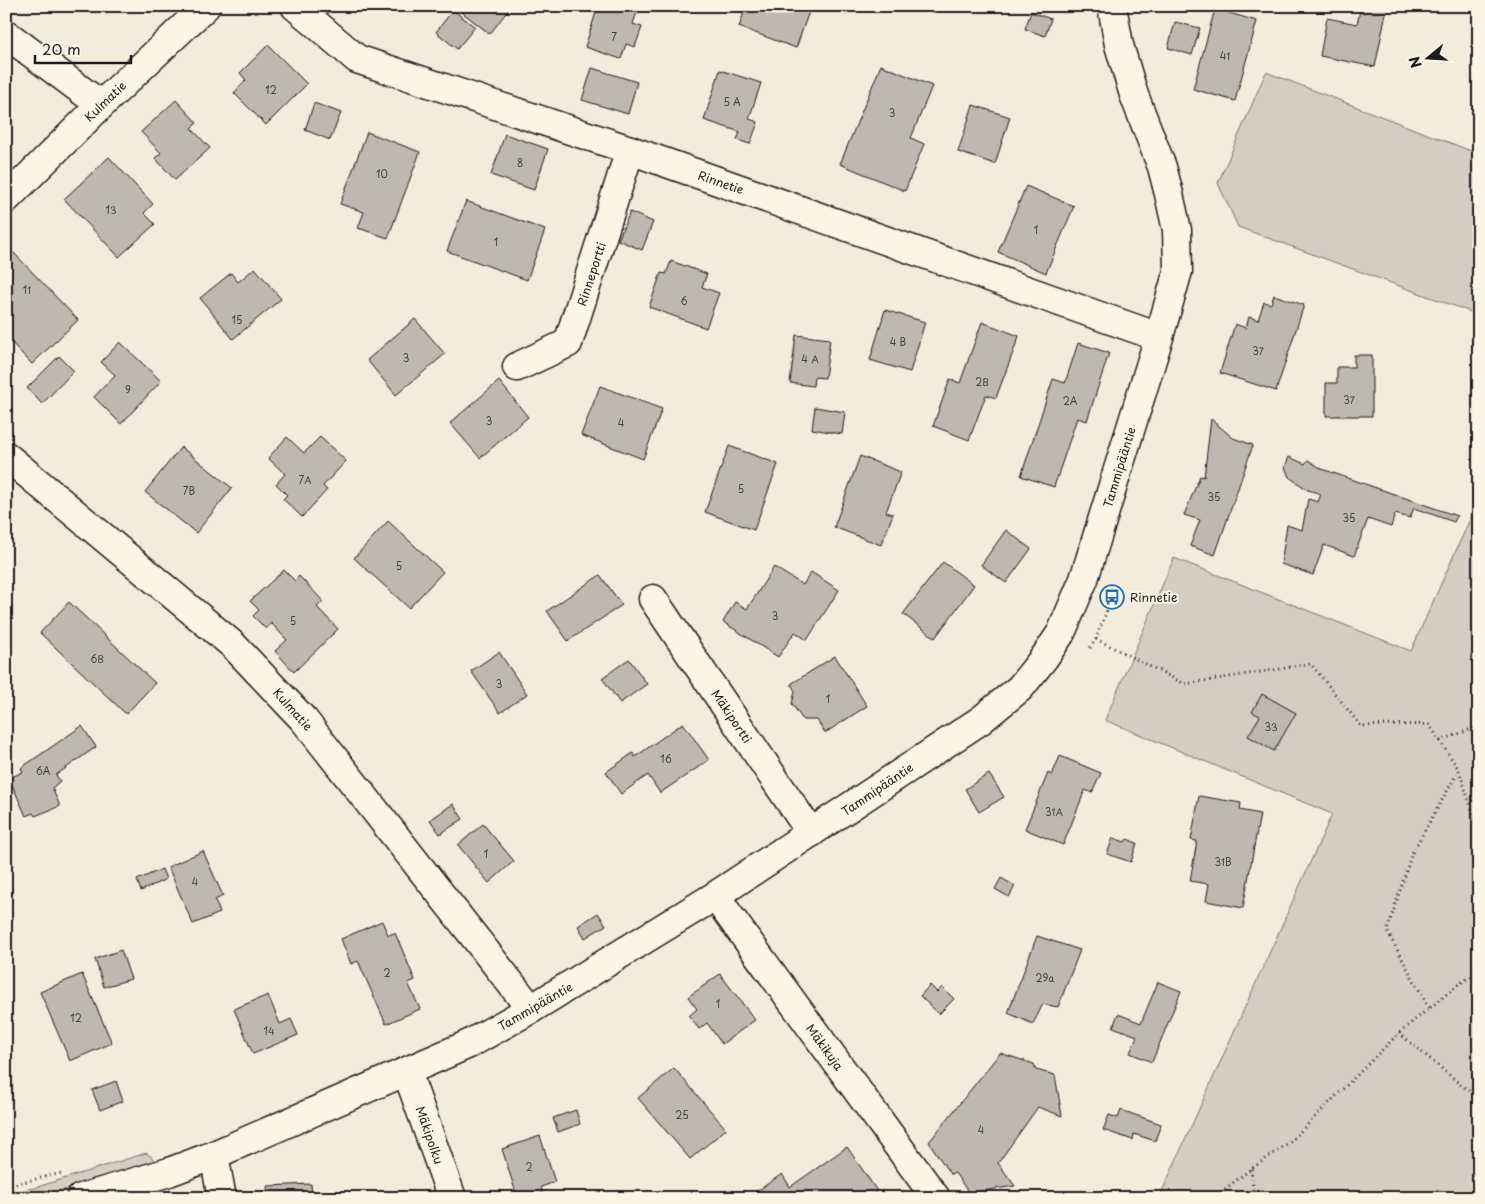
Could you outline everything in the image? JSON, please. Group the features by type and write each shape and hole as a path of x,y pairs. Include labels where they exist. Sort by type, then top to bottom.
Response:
{"street":[{"name":"Kulmatie","path":"6,198 206,6"},
{"name":"Rinnetie","path":"295,6 357,59 630,150 1159,337"},
{"name":"Tammipääntie","path":"81,1198 169,1172 214,1155 469,1044 531,1009 715,896 981,720 1020,688 1061,633 1084,579 1178,271 1177,230 1162,167 1134,95 1119,44 1112,6"},
{"path":"6,34 101,105"},
{"name":"Rinneportti","path":"517,367 568,344 630,150"},
{"name":"Kulmatie","path":"6,456 233,645 298,713 531,1009"},
{"name":"Mäkiportti","path":"653,599 811,833"},
{"name":"Mäkikuja","path":"715,896 936,1198"},
{"name":"Mäkipolku","path":"407,1072 452,1198"},
{"path":"214,1155 222,1198"}],"path":[{"path":"1086,654 1096,639 1112,597 1113,588"},
{"path":"1096,639 1185,684 1311,664 1361,726 1429,724 1459,770 1479,831"},
{"path":"1440,741 1479,726"},
{"path":"1429,1008 1387,931 1412,854 1459,770"},
{"path":"1213,1198 1251,1168 1290,1142 1400,1033 1460,983 1479,972"},
{"path":"1400,1033 1479,1098"},
{"path":"1251,1168 1254,1198"}],"shaded area":[{"path":"1266,72 1479,154 1479,315 1238,227 1218,183"},
{"path":"1479,499 1479,1198 1159,1198 1332,814 1105,720 1174,558 1411,651"},
{"path":"146,1153 154,1161 45,1196 36,1198 6,1198 6,1193 34,1188"}],"building":[{"path":"462,6 511,6 490,34 459,10"},
{"path":"598,6 639,6 633,24 642,27 635,47 626,44 621,59 585,47"},
{"path":"746,6 811,6 796,48 739,27"},
{"path":"1361,6 1387,8 1375,67 1320,56 1327,18 1357,24"},
{"path":"1215,9 1257,21 1235,101 1193,89"},
{"path":"453,10 475,27 457,49 436,32"},
{"path":"1031,12 1051,19 1045,36 1025,29"},
{"path":"1175,22 1200,28 1192,55 1168,48"},
{"path":"268,45 307,84 266,125 234,93 246,80 240,73"},
{"path":"881,65 932,86 911,138 924,144 905,191 840,164"},
{"path":"592,68 637,82 628,114 582,100"},
{"path":"720,70 761,83 749,119 758,122 750,144 737,140 740,132 704,120"},
{"path":"176,100 197,123 191,128 210,148 175,180 155,158 161,153 141,132"},
{"path":"314,103 341,113 330,140 305,130"},
{"path":"973,105 1010,117 995,164 958,152"},
{"path":"367,132 420,152 388,238 358,228 364,212 340,204"},
{"path":"505,134 548,149 534,190 491,175"},
{"path":"109,157 153,204 144,213 155,224 119,257 64,199"},
{"path":"1026,186 1074,206 1046,273 998,252"},
{"path":"466,201 545,230 527,280 447,251"},
{"path":"630,212 653,222 642,250 618,240"},
{"path":"13,252 78,320 32,364 6,337 6,258"},
{"path":"671,261 707,274 702,287 719,293 706,328 649,307 661,273 666,274"},
{"path":"255,268 281,299 233,339 200,298 231,273 238,282"},
{"path":"1274,295 1304,305 1276,391 1220,373 1235,324 1246,328 1249,317 1258,320 1264,302 1271,304"},
{"path":"885,310 925,322 910,372 870,360"},
{"path":"415,319 445,354 396,395 367,360"},
{"path":"982,322 1019,336 996,398 986,395 969,440 933,426 950,379 960,383"},
{"path":"796,335 830,339 825,378 814,377 813,386 790,383"},
{"path":"120,342 161,381 121,424 94,397 115,375 101,362"},
{"path":"1078,343 1109,353 1087,421 1077,418 1054,487 1021,476 1053,379 1065,383"},
{"path":"1354,355 1372,355 1372,416 1326,416 1326,383 1337,383 1337,367 1354,367"},
{"path":"59,356 74,371 42,404 27,388"},
{"path":"499,381 528,417 480,458 450,423"},
{"path":"600,386 662,409 643,459 581,435"},
{"path":"815,407 845,412 842,434 812,429"},
{"path":"1211,419 1233,438 1253,445 1215,555 1190,546 1200,520 1184,515 1200,476 1204,477"},
{"path":"287,437 304,453 320,437 346,461 323,486 327,490 302,517 283,499 287,495 276,484 285,474 268,458"},
{"path":"729,446 778,464 754,530 705,512"},
{"path":"181,447 232,488 196,533 145,492"},
{"path":"860,456 901,472 886,512 893,514 881,545 834,527"},
{"path":"1289,457 1305,464 1308,460 1322,469 1457,516 1454,522 1414,508 1410,518 1395,514 1391,527 1368,519 1354,556 1324,545 1313,575 1281,564 1287,525 1302,530 1308,499 1318,502 1321,494 1308,490 1289,477 1285,467"},
{"path":"388,521 443,572 409,608 354,558"},
{"path":"1006,530 1031,549 1006,583 981,565"},
{"path":"943,562 974,585 935,638 903,614"},
{"path":"774,567 803,585 811,572 839,590 807,640 795,632 778,657 723,622 735,602 747,609"},
{"path":"284,570 295,581 299,576 323,601 317,607 338,629 294,672 275,651 287,640 271,623 266,629 253,616 259,610 250,601"},
{"path":"600,575 622,605 568,641 547,611"},
{"path":"69,602 155,683 126,714 40,633"},
{"path":"499,652 527,694 500,713 471,671"},
{"path":"835,656 867,706 825,733 817,720 803,720 792,704 795,691 791,684"},
{"path":"629,659 647,684 620,703 602,678"},
{"path":"1262,694 1296,713 1274,751 1248,736 1260,716 1252,712"},
{"path":"683,723 709,760 660,793 648,775 621,794 606,772 633,753 635,757"},
{"path":"82,726 96,747 56,775 60,781 52,788 60,806 35,816 33,813 26,816 9,778 23,772 21,768"},
{"path":"1060,756 1101,773 1092,793 1085,790 1063,845 1025,829 1048,773 1052,775"},
{"path":"989,774 1004,797 979,812 965,789"},
{"path":"1199,796 1241,803 1240,810 1260,814 1243,908 1206,901 1209,884 1190,881 1197,841 1191,840"},
{"path":"453,804 463,819 440,834 430,820"},
{"path":"483,824 514,861 489,883 458,845"},
{"path":"1113,838 1125,842 1127,839 1137,843 1131,862 1107,854"},
{"path":"203,851 223,896 215,900 220,913 193,924 168,867"},
{"path":"162,869 166,879 141,891 137,880"},
{"path":"1001,878 1015,886 1009,897 995,889"},
{"path":"598,913 606,925 585,938 578,926"},
{"path":"382,921 388,935 395,933 415,980 408,983 420,1009 386,1024 358,961 351,964 341,939"},
{"path":"1037,936 1080,950 1058,1007 1043,1004 1033,1024 1008,1013"},
{"path":"121,950 131,979 104,987 95,959"},
{"path":"82,974 112,1043 70,1061 40,992"},
{"path":"720,974 755,1020 722,1044 707,1023 699,1029 689,1016 697,1009 688,997"},
{"path":"1158,982 1181,991 1152,1062 1130,1053 1137,1036 1113,1027 1118,1014 1141,1023"},
{"path":"930,985 937,992 942,987 954,999 939,1014 920,996"},
{"path":"268,995 280,1024 291,1019 298,1035 253,1054 234,1009"},
{"path":"1000,1053 1034,1064 1036,1070 1055,1075 1062,1116 1038,1107 998,1163 1015,1186 969,1193 955,1173 950,1174 929,1142"},
{"path":"674,1068 726,1129 690,1159 638,1098"},
{"path":"116,1081 123,1101 100,1110 92,1090"},
{"path":"576,1110 580,1124 558,1132 553,1118"},
{"path":"1121,1110 1161,1124 1155,1141 1134,1134 1133,1140 1103,1130 1109,1115 1118,1118"},
{"path":"540,1136 555,1182 541,1187 544,1198 501,1198 516,1193 502,1149"},
{"path":"847,1147 877,1191 870,1196 871,1198 747,1198 782,1174 790,1187"},
{"path":"311,1184 312,1198 268,1198 267,1186"}],"place":[{"name":"Rinnetie","path":"1112,597"}]}
